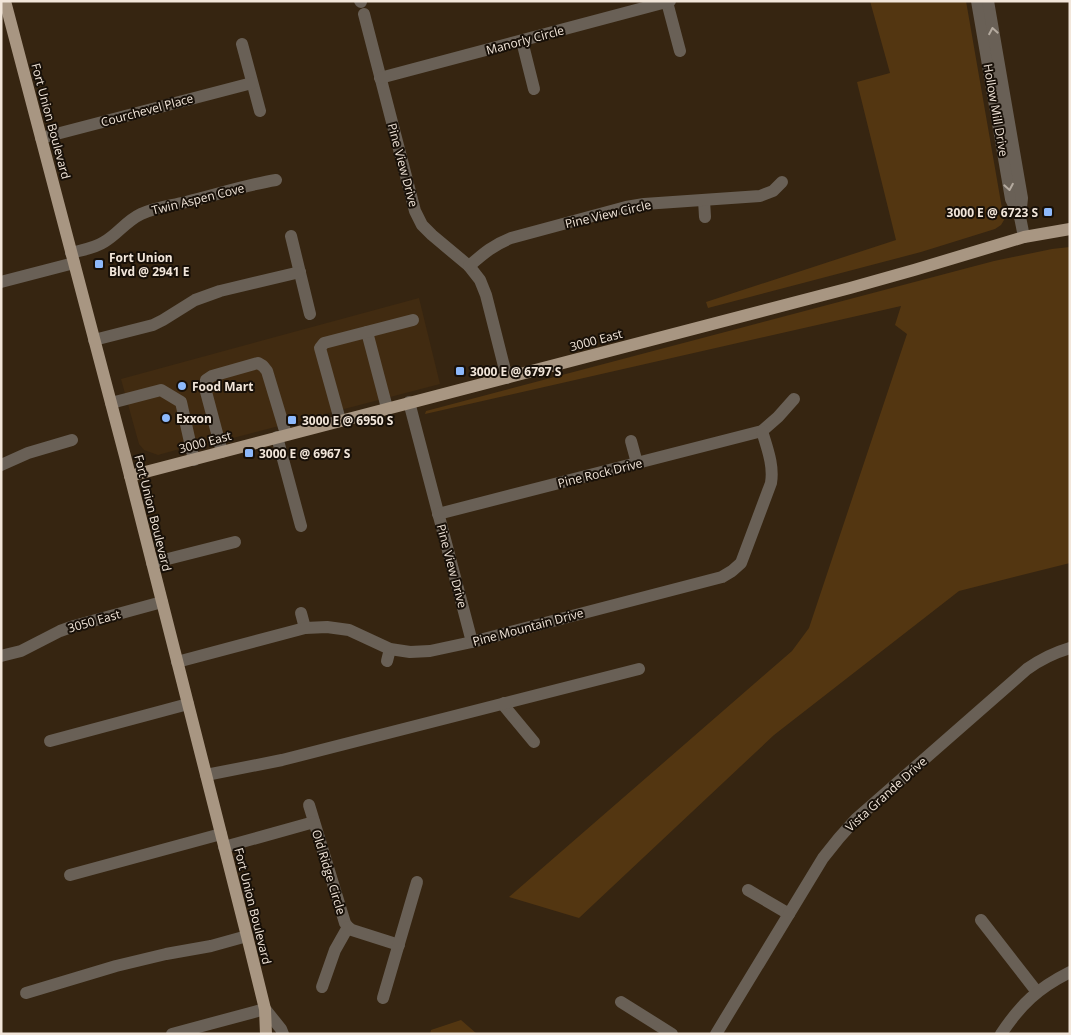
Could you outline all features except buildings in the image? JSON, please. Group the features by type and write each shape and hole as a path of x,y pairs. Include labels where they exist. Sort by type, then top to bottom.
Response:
{"main road":[{"name":"Fort Union Boulevard","path":"5,1 130,476 247,936 265,1009 266,1034"},
{"name":"3000 East","path":"130,476 850,288 1024,237 1070,229"}],"street":[{"name":"Hollow Mill Drive","path":"977,1 1012,200 1020,217 1024,237"},
{"name":"Hollow Mill Drive","path":"988,1 1022,198 1020,217"},
{"name":"Manorly Circle","path":"380,78 669,2"},
{"path":"669,2 680,51"},
{"name":"Pine View Drive","path":"362,6 415,211 422,225 469,266 480,280 486,295 507,378"},
{"path":"522,41 534,89"},
{"path":"242,44 260,111"},
{"name":"Courchevel Place","path":"41,138 252,83"},
{"name":"Twin Aspen Cove","path":"1,282 73,258 103,243 138,215 153,209 276,180"},
{"name":"Pine View Circle","path":"469,266 485,251 511,238 644,204 760,196 773,191 782,182"},
{"path":"704,200 704,216"},
{"path":"291,236 310,314"},
{"path":"94,340 153,325 195,300 220,291 300,272"},
{"path":"340,420 320,348 324,343 413,320"},
{"path":"367,332 387,408"},
{"path":"222,452 205,388 206,380 212,376 258,363 267,371 301,526"},
{"path":"111,403 161,390 181,402 194,460"},
{"path":"762,431 794,399"},
{"name":"Pine View Drive","path":"409,402 472,642"},
{"name":"Pine Rock Drive","path":"438,514 762,431"},
{"name":"Pine Mountain Drive","path":"177,662 305,628 327,627 349,630 388,655 430,651 472,642 722,577 741,563 770,483 771,464 762,431"},
{"path":"1,465 28,452 72,440"},
{"path":"632,441 637,463"},
{"path":"152,564 235,542"},
{"name":"3050 East","path":"1,656 21,651 74,626 162,602"},
{"path":"301,613 305,628"},
{"name":"Vista Grande Drive","path":"716,1034 823,858 856,818 1027,669 1053,653 1070,648"},
{"path":"206,775 282,760 639,669"},
{"path":"50,741 188,704"},
{"path":"504,704 534,742"},
{"name":"Old Ridge Circle","path":"309,805 342,914 348,927 357,932 398,945"},
{"name":"Old Ridge Circle","path":"70,875 222,840 314,822"},
{"path":"383,998 417,882"},
{"path":"748,890 789,914"},
{"path":"981,920 1037,992"},
{"path":"322,986 335,950 348,927"},
{"path":"26,993 116,966 247,936"},
{"path":"1001,1034 1017,1011 1037,992 1070,972"},
{"path":"621,1002 672,1034"},
{"path":"172,1034 265,1009 283,1034"}],"shaded area":[{"path":"870,1 966,1 1004,220 995,229 921,252 708,308 706,302 896,240 857,82 890,73"},
{"path":"1070,247 1070,563 959,591 774,735 579,918 509,897 792,651 809,628 907,334 895,325 901,306 425,414 426,411 994,261"},
{"path":"419,298 440,384 210,444 201,443 158,455 144,450 139,444 121,379"},
{"path":"461,1020 477,1034 430,1034 431,1030"}],"place":[{"name":"3000 E @ 6723 S","path":"1048,212"},
{"name":"Fort Union Blvd @ 2941 E","path":"99,264"},
{"name":"3000 E @ 6797 S","path":"460,371"},
{"name":"Food Mart","path":"182,386"},
{"name":"Exxon","path":"166,418"},
{"name":"3000 E @ 6950 S","path":"292,420"},
{"name":"3000 E @ 6967 S","path":"249,453"}]}
